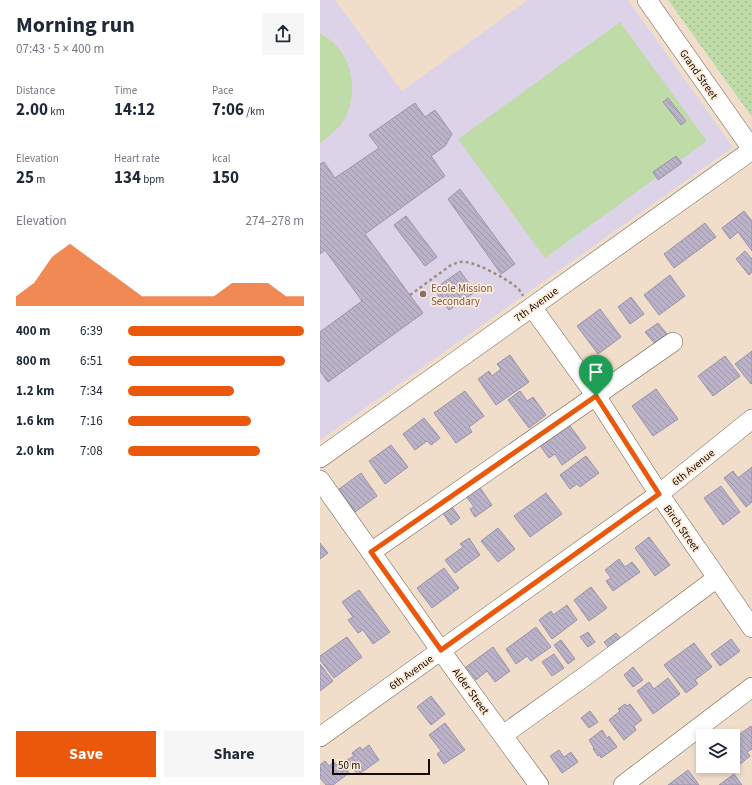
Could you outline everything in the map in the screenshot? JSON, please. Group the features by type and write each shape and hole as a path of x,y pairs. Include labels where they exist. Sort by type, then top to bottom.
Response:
{"street":[{"name":"Grand Street","path":"647,0 752,149"},
{"name":"7th Avenue","path":"320,458 752,149"},
{"name":"Birch Street","path":"532,307 596,396 659,494 752,628"},
{"path":"371,552 673,342"},
{"name":"6th Avenue","path":"320,737 659,494 752,419"},
{"name":"Alder Street","path":"320,480 539,785"},
{"path":"503,735 718,578"},
{"path":"623,785 752,687"}],"path":[{"path":"410,295 451,265 465,261 482,267 516,286 532,307"}],"shaded area":[{"name":"Ecole Mission Secondary","path":"320,0 335,0 402,91 528,0 628,0 733,147 320,440"}],"green space":[{"path":"668,0 752,0 752,117"},
{"path":"620,22 707,141 545,258 458,139"},
{"path":"320,33 328,38 337,47 348,64 351,74 352,94 345,118 336,130 320,143"}],"building":[{"path":"668,98 686,121 681,125 663,102"},
{"path":"415,103 425,117 435,110 452,134 445,146 431,156 445,176 365,234 423,313 328,382 320,371 320,332 362,301 325,250 320,254 320,164 324,162 335,178 379,148 369,135"},
{"path":"676,156 682,163 658,180 653,172"},
{"path":"460,189 515,264 501,274 448,199"},
{"path":"744,211 752,221 752,251 738,232 730,239 722,228"},
{"path":"406,216 437,257 425,266 394,225"},
{"path":"705,223 716,237 674,268 664,254"},
{"path":"745,251 752,259 752,272 749,275 736,259"},
{"path":"460,271 475,292 449,310 434,289"},
{"path":"670,275 685,296 659,315 644,295"},
{"path":"631,297 644,314 630,324 618,307"},
{"path":"600,309 621,337 598,354 577,326"},
{"path":"658,323 667,334 655,344 645,332"},
{"path":"752,351 752,383 751,384 735,364"},
{"path":"510,355 529,382 496,405 478,379 489,371 492,376 501,369 497,364"},
{"path":"725,356 740,376 713,396 698,376"},
{"path":"656,389 678,419 653,436 632,406"},
{"path":"465,391 484,416 469,427 472,432 456,443 434,413"},
{"path":"520,391 527,401 533,397 546,415 529,428 508,400"},
{"path":"424,418 440,438 431,445 427,441 415,450 403,434"},
{"path":"568,423 586,448 562,465 555,454 549,458 539,444"},
{"path":"391,445 408,467 385,484 369,461"},
{"path":"586,456 599,473 580,487 577,484 570,489 560,475"},
{"path":"752,467 752,502 746,507 724,478 733,471 738,478"},
{"path":"361,473 377,496 355,512 339,489"},
{"path":"479,486 492,505 475,517 470,509 474,507 466,496"},
{"path":"721,486 740,512 723,525 704,498"},
{"path":"546,493 562,514 530,537 514,516"},
{"path":"450,504 460,518 451,525 441,510"},
{"path":"498,528 515,549 498,562 481,541"},
{"path":"649,537 670,565 655,576 635,548"},
{"path":"469,538 480,555 455,573 445,560 463,547 460,544"},
{"path":"320,543 328,553 320,559"},
{"path":"619,559 625,567 632,562 640,572 613,591 606,581 611,578 605,570"},
{"path":"444,568 459,588 432,608 417,588"},
{"path":"591,587 607,608 589,621 574,600"},
{"path":"359,590 390,632 373,644 363,630 358,633 348,620 353,617 342,602"},
{"path":"567,605 577,620 552,639 539,620 551,611 553,615"},
{"path":"536,627 551,647 531,661 527,656 516,664 506,649"},
{"path":"588,632 595,642 588,647 580,637"},
{"path":"616,633 621,639 609,648 604,642"},
{"path":"347,637 362,657 334,678 320,660 320,656"},
{"path":"731,639 740,651 720,666 711,654"},
{"path":"561,640 575,659 568,664 554,645"},
{"path":"694,643 712,667 695,680 698,684 686,693 664,665"},
{"path":"493,647 510,671 495,682 487,671 476,680 466,667"},
{"path":"554,654 564,668 552,676 542,662"},
{"path":"320,664 333,681 320,691"},
{"path":"633,667 643,680 633,687 624,675"},
{"path":"668,678 680,694 653,714 637,691 649,682 654,689"},
{"path":"431,696 445,714 431,725 417,707"},
{"path":"625,704 627,706 630,704 642,720 634,726 636,730 624,740 609,720 620,711 618,709"},
{"path":"590,711 598,722 589,728 581,718"},
{"path":"445,723 465,750 444,764 437,754 441,751 429,735"},
{"path":"751,726 752,749 747,752 750,756 740,764 740,734"},
{"path":"602,730 607,738 609,736 617,747 601,758 600,755 598,756 593,749 594,748 589,740"},
{"path":"369,745 379,760 358,775 347,760 354,756 352,753 360,747 362,750"},
{"path":"559,750 564,757 571,752 578,762 562,773 550,756"},
{"path":"325,761 329,766 334,762 337,765 341,762 349,773 333,785 326,785 320,778 320,765"},
{"path":"688,770 699,785 668,785"},
{"path":"734,774 742,785 719,785"}],"place":[{"name":"Ecole Mission Secondary","path":"423,294"}],"route":[{"path":"596,396 659,494 441,650 371,552 596,396"}]}
